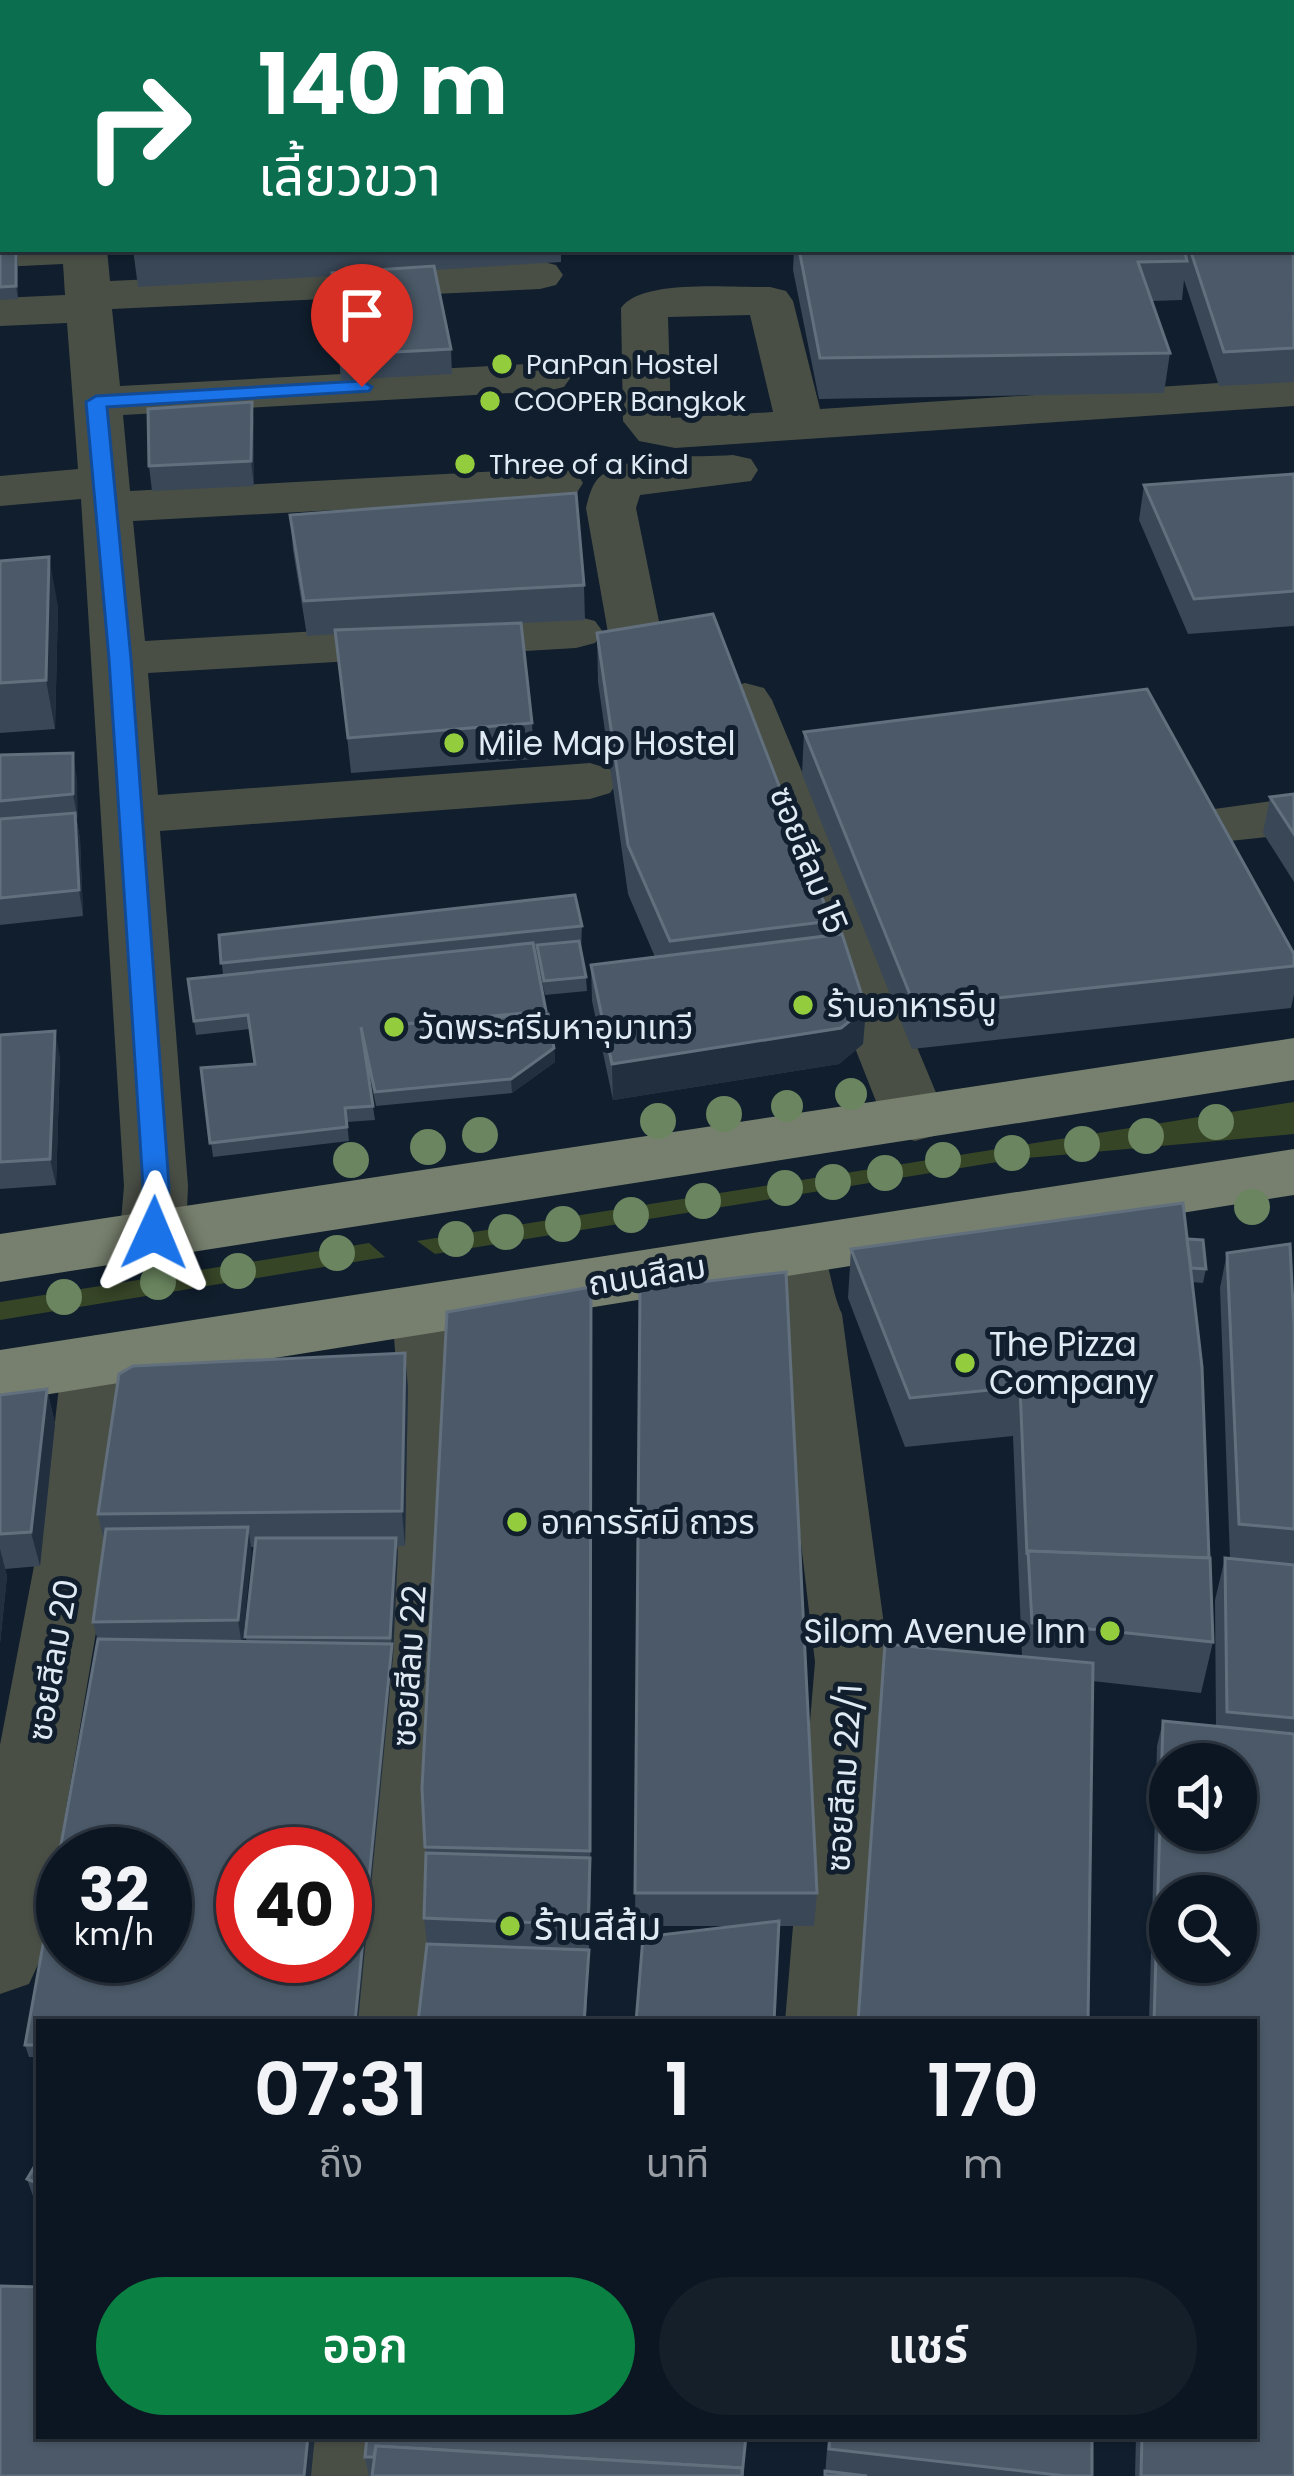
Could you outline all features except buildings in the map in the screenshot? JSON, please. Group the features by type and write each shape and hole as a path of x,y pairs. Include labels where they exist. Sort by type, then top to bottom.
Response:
{"main road":[{"path":"0,1258 1294,1059"},
{"name":"ถนนสีลม","path":"0,1376 1294,1172"}],"street":[{"path":"0,253 86,275 540,275"},
{"path":"0,312 86,275"},
{"path":"86,275 120,659 156,1186 154,1233"},
{"path":"96,402 547,377"},
{"path":"800,425 1294,392"},
{"path":"640,661 611,508 617,488 636,478 1294,437"},
{"path":"0,491 104,495 558,483"},
{"path":"120,659 576,632"},
{"name":"ซอยสีลม 15","path":"731,666 915,1119"},
{"path":"129,815 590,781"},
{"path":"1252,882 1209,805 1294,816"},
{"name":"ซอยสีลม 22/1","path":"793,1252 797,1288 808,1314 852,1662 826,2019"},
{"name":"ซอยสีลม 22","path":"385,2019 430,1364 425,1310"},
{"name":"ซอยสีลม 20","path":"0,1958 81,1508 96,1361"},
{"path":"355,2476 358,2439"}],"green space":[{"path":"1294,1102 1294,1134 1016,1159 435,1254 417,1241"},
{"path":"369,1243 385,1257 0,1320 0,1302"}],"place":[{"name":"PanPan Hostel","path":"502,364"},
{"name":"COOPER Bangkok","path":"490,401"},
{"name":"Three of a Kind","path":"465,464"},
{"name":"Mile Map Hostel","path":"454,743"},
{"name":"ร้านอาหารอีบู","path":"803,1005"},
{"name":"วัดพระศรีมหาอุมาเทวี","path":"394,1027"},
{"name":"The Pizza Company","path":"965,1363"},
{"name":"อาคารรัศมี ถาวร","path":"517,1522"},
{"name":"Silom Avenue Inn","path":"1110,1631"},
{"name":"ร้านสีส้ม","path":"510,1926"}],"route":[{"path":"154,1233 156,1186 120,659 96,402 362,387"}]}
